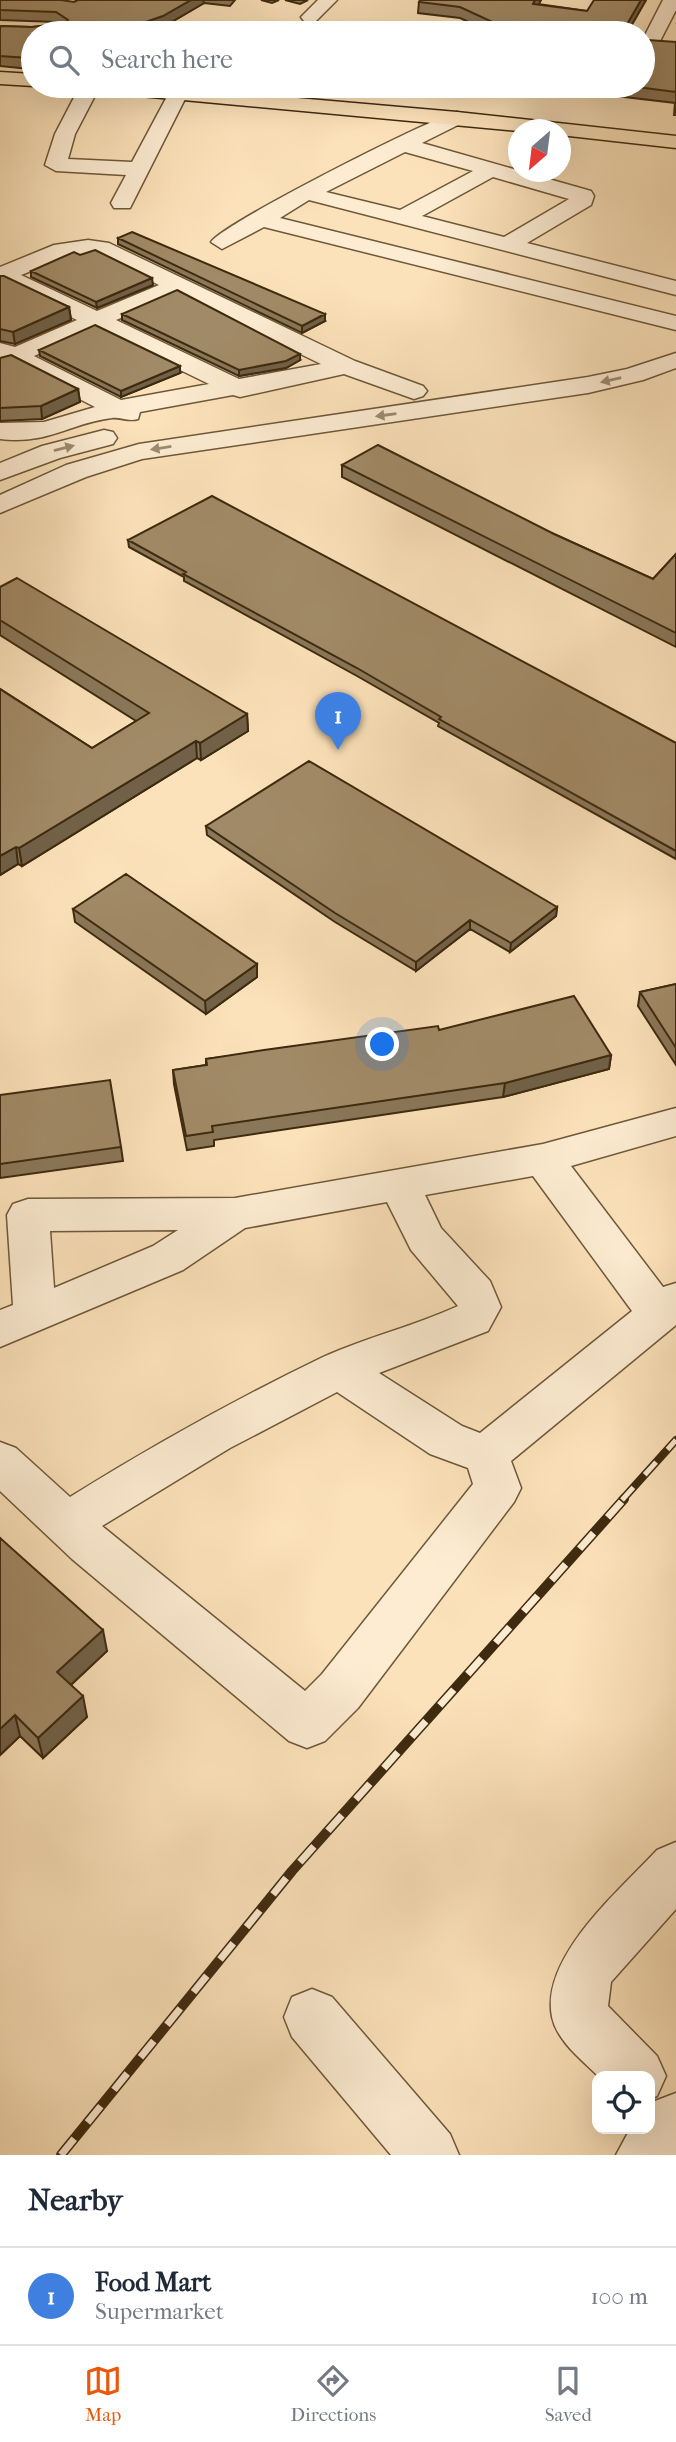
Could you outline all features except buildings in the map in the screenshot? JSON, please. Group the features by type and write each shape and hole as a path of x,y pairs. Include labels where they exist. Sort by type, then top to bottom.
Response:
{"main road":[{"path":"0,78 21,79"},
{"path":"234,98 457,118 676,142"}],"street":[{"path":"310,17 328,0"},
{"path":"655,35 672,0"},
{"path":"84,98 65,134 56,165 139,169"},
{"path":"122,203 175,98"},
{"path":"222,242 306,193 457,118"},
{"path":"401,144 583,196 583,200 507,245"},
{"path":"404,217 491,170"},
{"path":"306,193 676,288"},
{"path":"262,220 676,323"},
{"path":"1,275 68,247 86,245 101,248 346,366 414,391"},
{"path":"1,275 240,389"},
{"path":"5,356 100,320 178,285"},
{"path":"0,472 51,452 117,435 601,362 676,339"},
{"path":"5,356 159,429"},
{"path":"0,505 76,471 139,452 588,386 634,375 676,360"},
{"path":"0,431 24,434 118,409 240,389 346,366"},
{"path":"235,1214 167,1258 18,1321 14,1217 235,1214 400,1187 543,1159 676,1122"},
{"path":"486,1455 667,1307 543,1159"},
{"path":"68,1523 166,1461 293,1392 406,1340 473,1319 480,1307 475,1293 426,1239 400,1187"},
{"path":"0,1462 68,1523 307,1724 340,1691 498,1488 486,1455 446,1440 339,1370"},
{"path":"632,2071 580,2017 581,1987 592,1963 676,1869"},
{"path":"312,2017 429,2155"},
{"path":"646,2155 676,2119 655,2095"}],"railway":[{"path":"622,1500 676,1440"},
{"path":"61,2155 292,1871 624,1499"}],"place":[{"name":"Food Mart","path":"338,750"}]}
